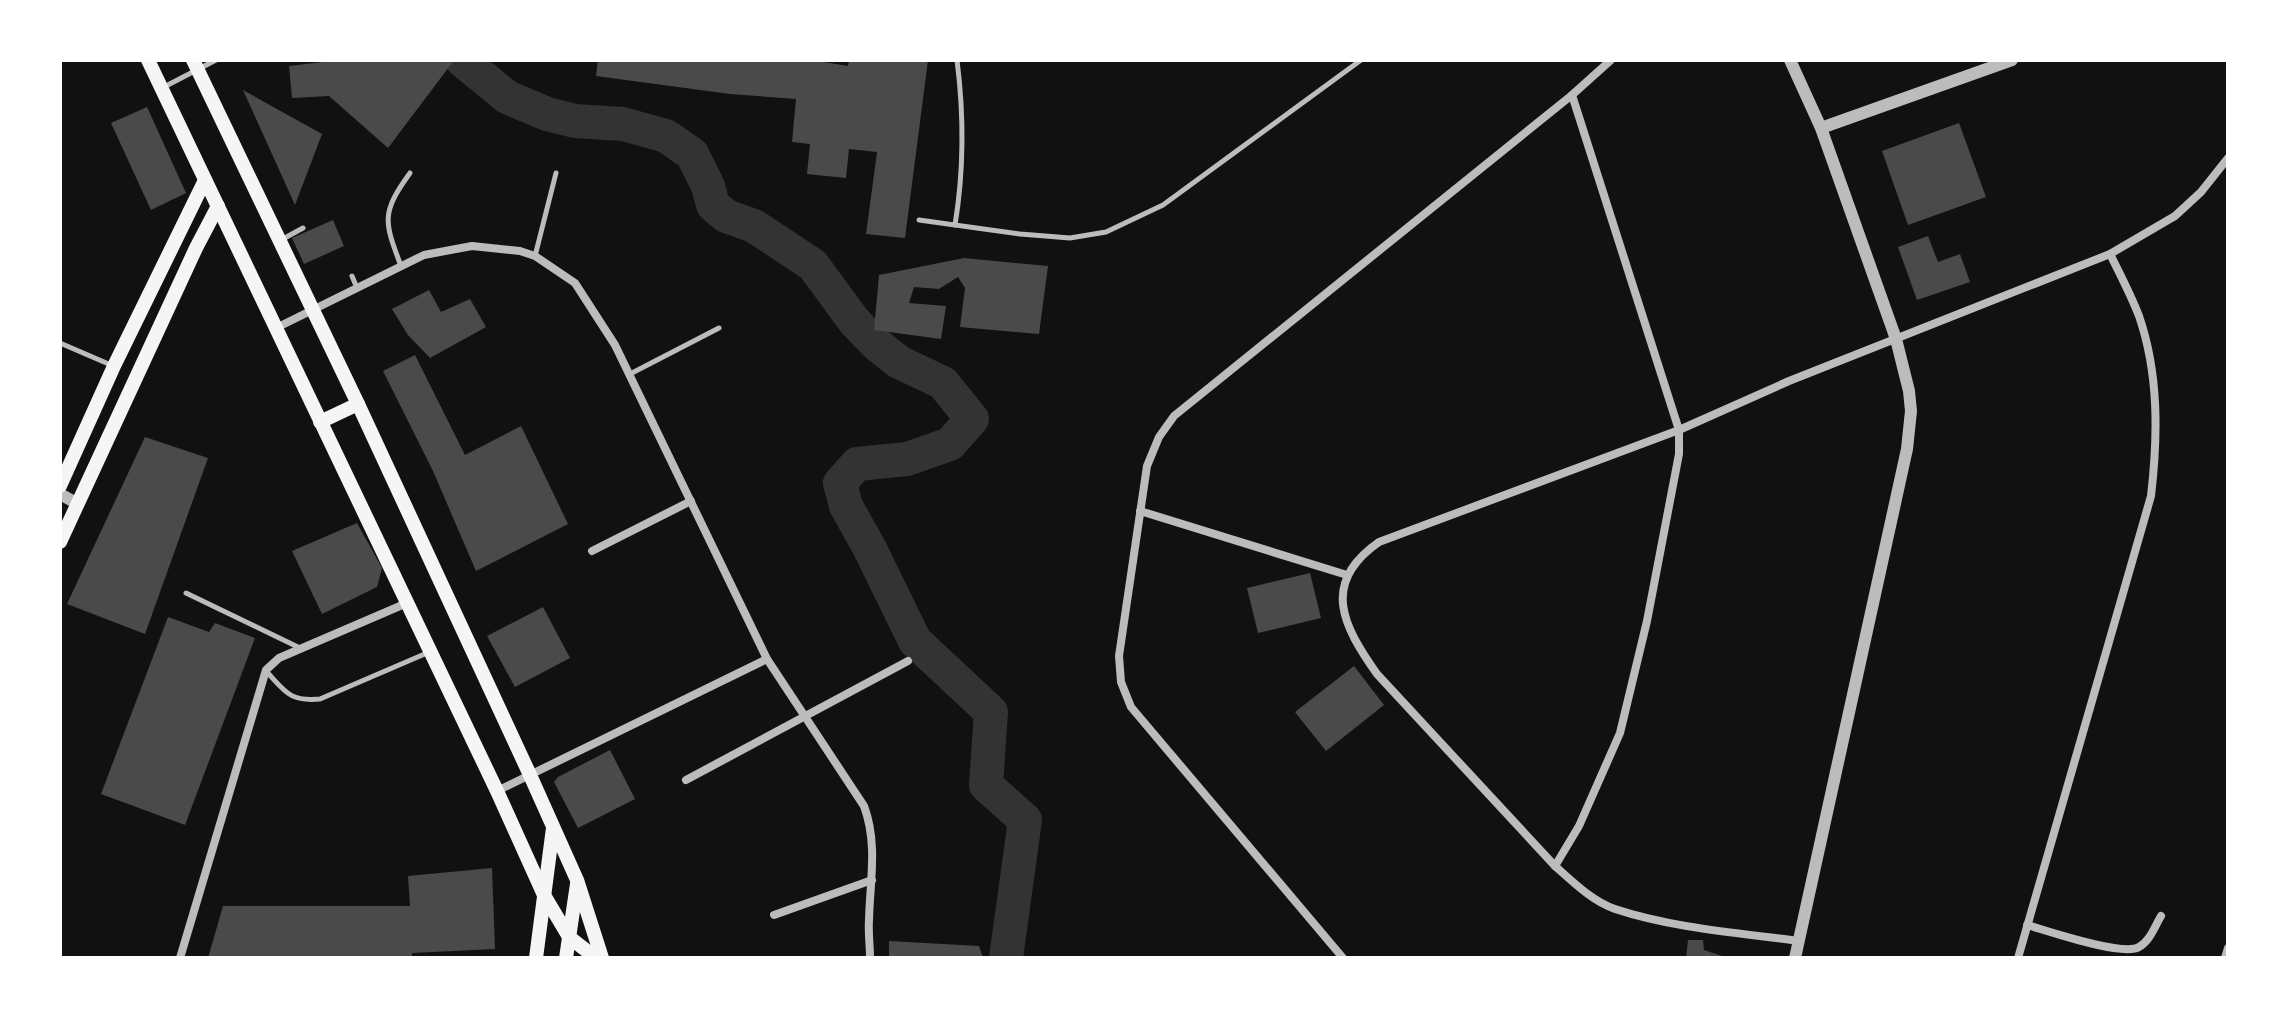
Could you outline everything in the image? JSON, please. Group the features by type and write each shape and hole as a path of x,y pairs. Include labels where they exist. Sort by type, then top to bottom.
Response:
{"main road":[{"path":"148,60 544,895 569,937 596,958"},
{"path":"196,65 530,775 577,880 602,958"},
{"path":"60,486 114,366 205,180"},
{"path":"60,542 218,206"},
{"path":"320,422 358,404"},
{"path":"536,958 553,826"},
{"path":"566,958 577,880"}],"street":[{"path":"1343,958 1131,707 1121,682 1119,656 1147,466 1159,437 1174,416 1572,95 1611,60"},
{"path":"1790,60 1821,128 1896,339 1910,401 1911,427 1795,958"},
{"path":"1821,128 2012,60"},
{"path":"1555,866 1579,826 1620,733 1647,621 1679,454 1679,430 1572,95"},
{"path":"1799,941 1659,920 1613,908 1580,888 1555,866 1377,674 1354,641 1342,607 1347,575 1362,554 1379,542 1679,430 1789,381 2110,254 2175,216 2225,170 2228,158"},
{"path":"276,328 424,255 472,246 520,251 535,256 575,283 615,345 767,659 864,806 872,838 870,958"},
{"path":"2018,958 2151,496 2157,413 2150,361 2140,319 2110,254"},
{"path":"60,494 78,504"},
{"path":"592,551 691,501"},
{"path":"1140,511 1347,575"},
{"path":"180,958 266,670 279,658 407,603"},
{"path":"497,791 767,659"},
{"path":"686,780 908,661"},
{"path":"774,915 872,880"},
{"path":"2027,925 2128,951 2148,939 2161,916"},
{"path":"2225,958 2228,948"}],"lane":[{"path":"162,88 196,65 216,60"},
{"path":"955,225 960,194 962,138 957,60"},
{"path":"919,220 1070,238 1106,232 1163,205 1361,60"},
{"path":"401,266 389,236 387,221 390,203 410,173"},
{"path":"535,256 556,173"},
{"path":"280,241 303,228"},
{"path":"352,276 357,288"},
{"path":"629,375 719,328"},
{"path":"60,343 114,366"},
{"path":"186,593 301,648"},
{"path":"266,670 290,696 320,699 430,652"}],"building":[{"path":"323,60 449,60 452,63 388,148 329,96 292,98 289,66"},
{"path":"598,60 811,60 848,66 849,60 928,60 905,238 866,234 877,152 849,149 846,178 807,174 810,144 792,142 796,99 730,94 596,76"},
{"path":"243,90 322,134 295,205"},
{"path":"147,107 186,193 151,210 111,123"},
{"path":"1959,123 1986,197 1908,225 1882,151"},
{"path":"333,220 344,246 304,264 292,238"},
{"path":"1928,236 1938,262 1960,254 1970,282 1917,300 1898,247"},
{"path":"964,258 1048,266 1039,334 960,327 965,288 958,277 939,289 914,287 909,303 946,306 941,339 874,330 879,275"},
{"path":"429,290 441,312 470,299 486,327 430,358 408,335 392,309"},
{"path":"415,355 465,455 521,426 568,524 476,571 433,471 383,371"},
{"path":"145,437 208,458 145,634 67,604"},
{"path":"357,523 382,568 377,587 322,614 292,551"},
{"path":"1310,573 1321,618 1258,633 1247,588"},
{"path":"543,607 570,658 515,687 487,636"},
{"path":"168,617 209,632 215,623 255,638 185,825 101,794"},
{"path":"1354,666 1384,705 1326,751 1295,712"},
{"path":"610,750 635,799 578,828 554,782"},
{"path":"492,868 495,949 412,953 412,958 208,958 223,906 410,906 408,876"},
{"path":"1688,940 1703,940 1704,950 1728,958 1686,958"},
{"path":"889,941 979,946 983,958 889,958"}],"waterway":[{"path":"462,60 507,97 547,114 575,121 623,124 666,136 692,154 708,186 713,205 726,216 754,226 813,265 854,321 876,344 899,362 943,383 972,419 950,444 907,459 857,464 840,483 846,506 915,641 991,712 986,785 1025,820 1006,958"}]}
